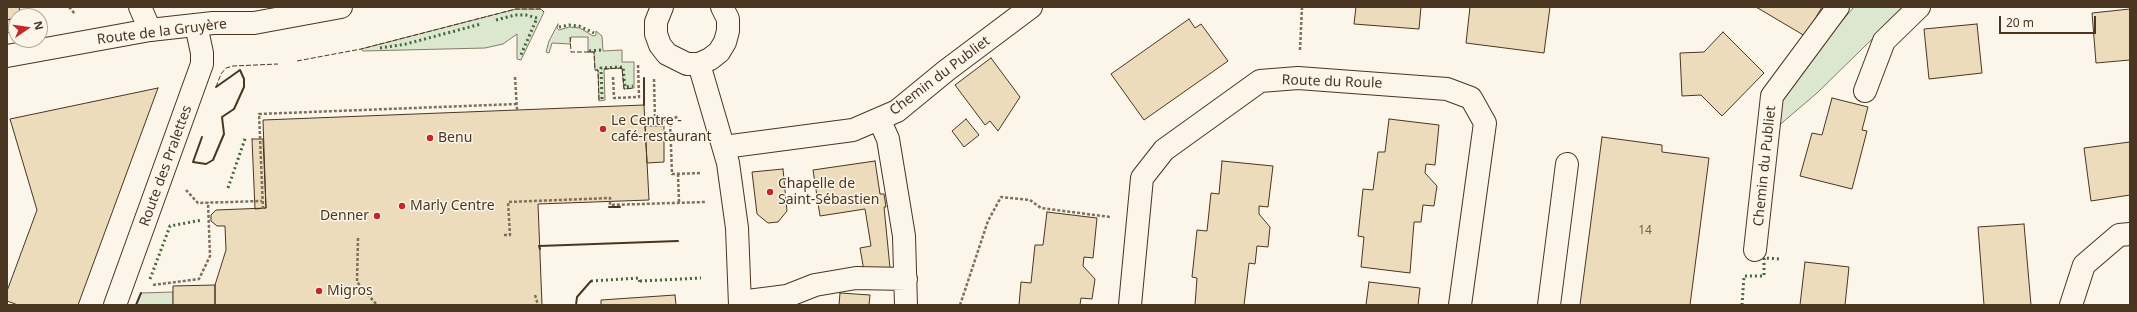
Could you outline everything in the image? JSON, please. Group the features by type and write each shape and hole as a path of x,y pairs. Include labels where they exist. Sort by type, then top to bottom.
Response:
{"street":[{"path":"140,7 150,30"},
{"name":"Route de la Gruyère","path":"7,56 150,30 213,23 254,23 341,7"},
{"path":"657,8 656,34 666,54 687,64 699,64 710,60 719,52 725,42 728,31 728,19 722,7"},
{"name":"Chemin du Publiet","path":"724,147 852,130 897,112 948,70 1031,7"},
{"name":"Chemin du Publiet","path":"1755,250 1772,96 1838,7"},
{"path":"1865,91 1884,41 1919,7"},
{"name":"Route des Pralettes","path":"115,305 202,64 202,53 196,25"},
{"path":"699,64 724,147 736,217 740,303 767,302 815,285 856,278 906,279"},
{"name":"Route du Roule","path":"1130,305 1142,178 1164,150 1260,81 1298,78 1447,89 1471,98 1485,122 1460,305"},
{"path":"879,120 888,139 904,236 906,305"},
{"path":"1549,305 1568,164"},
{"path":"2071,305 2084,265 2120,235 2130,234"}],"path":[{"path":"1298,78 1302,7"},
{"path":"613,77 614,98 639,97 638,58"},
{"path":"515,77 517,110"},
{"path":"654,77 655,120 670,120 679,116"},
{"path":"263,209 260,114 517,104"},
{"path":"670,120 672,174 701,174"},
{"path":"678,174 679,202"},
{"path":"184,188 198,203 262,201"},
{"path":"960,305 988,222 1001,197 1030,200 1041,208 1138,221"},
{"path":"504,235 510,235 508,202 610,198 610,205 707,202"},
{"path":"146,286 199,279 210,256 208,202"},
{"path":"358,238 357,282 377,305"},
{"path":"535,295 538,305"}],"green space":[{"path":"1854,7 1905,7 1817,93 1776,128 1783,98 1810,58"},
{"path":"516,9 541,9 544,12 521,60 517,59 517,34 503,44 485,48 363,51 361,49"},
{"path":"558,24 557,28 559,30 569,27 580,28 593,36 596,35 596,31 602,36 603,51 622,50 622,62 634,62 634,88 624,89 622,68 604,69 605,100 599,101 598,70 595,70 594,52 588,52 588,37 571,37 570,44 552,43 549,53 546,52 549,41"},
{"path":"173,292 173,305 136,305 141,293"}],"building":[{"path":"7,7 19,7 8,8 7,20"},
{"path":"1356,7 1421,7 1419,29 1354,24"},
{"path":"1470,7 1550,7 1544,53 1466,43"},
{"path":"1756,7 1822,7 1805,36"},
{"path":"2130,9 2130,60 2096,63 2092,13"},
{"path":"1189,19 1195,28 1201,24 1228,61 1144,120 1111,74"},
{"path":"7,20 8,20 7,33"},
{"path":"1977,24 1982,73 1929,79 1924,29"},
{"path":"1723,32 1764,73 1722,116 1701,95 1682,96 1680,53 1704,52"},
{"path":"991,58 1020,97 998,131 990,121 985,125 955,85"},
{"path":"158,88 78,305 18,305 7,301 7,291 37,210 10,119"},
{"path":"1832,98 1868,107 1862,130 1867,131 1852,189 1800,176 1812,133 1822,135"},
{"name":"Marly Centre","path":"644,105 649,200 538,204 542,305 215,305 215,285 226,250 225,226 217,226 211,221 211,215 216,210 266,208 263,120"},
{"path":"966,119 979,135 964,147 952,131"},
{"path":"1389,119 1439,125 1435,165 1426,164 1425,173 1437,186 1434,206 1423,205 1421,222 1414,222 1410,273 1361,267 1364,237 1358,236 1363,189 1373,190 1378,152 1385,152"},
{"path":"645,126 664,126 664,162 647,163"},
{"path":"1602,137 1662,145 1662,152 1709,158 1690,305 1580,305"},
{"path":"252,139 263,139 266,208 255,209"},
{"path":"2130,142 2130,195 2091,201 2084,148"},
{"path":"875,161 880,194 884,194 886,207 884,207 890,268 864,271 860,248 871,246 865,209 820,216 813,170"},
{"path":"1222,161 1273,166 1268,207 1259,206 1259,214 1270,227 1268,247 1257,246 1255,264 1249,263 1244,305 1195,305 1197,278 1192,277 1197,230 1207,231 1211,193 1219,194"},
{"name":"Chapelle de Saint-Sébastien","path":"783,169 787,211 778,222 768,223 757,214 752,172"},
{"path":"1047,212 1097,218 1093,258 1084,257 1083,266 1095,279 1092,299 1081,298 1080,305 1019,305 1021,282 1031,283 1035,245 1043,245"},
{"path":"2024,224 2031,305 1984,305 1978,227"},
{"path":"1805,262 1849,267 1845,305 1800,305"},
{"path":"1369,282 1420,288 1418,305 1366,305"},
{"path":"215,285 215,305 173,305 173,286"},
{"path":"840,293 870,295 869,305 839,305"},
{"path":"675,295 676,305 601,305 601,300"}],"hedge":[{"path":"496,20 515,15 526,15 537,18 520,57"},
{"path":"380,48 406,44 481,24"},
{"path":"559,27 569,25 579,26 594,33"},
{"path":"589,51 602,50"},
{"path":"602,99 601,68 623,67 625,87 633,86"},
{"path":"228,188 246,136"},
{"path":"150,279 170,226 202,220"},
{"path":"1742,305 1744,276 1764,276 1764,258 1780,259"},
{"path":"591,281 639,278 640,284"},
{"path":"640,281 701,278"}],"fence":[{"path":"297,61 361,49 516,9 541,9 544,12"},
{"path":"570,37 571,52 594,52 595,70 598,70 599,101"},
{"path":"216,87 221,74 226,68 233,66 278,64"},
{"path":"604,69 622,68 624,89 634,88"}],"wall":[{"path":"202,137 193,162 206,164 213,160 224,134 222,117 234,109 244,87 244,79 240,70 216,87"},
{"path":"644,78 644,105"},
{"path":"609,207 620,207"},
{"path":"540,249 539,246 678,241"},
{"path":"566,305 576,305 577,297 591,281"},
{"path":"136,305 141,293"}],"place":[{"name":"Le Centre - café-restaurant","path":"603,129"},
{"name":"Benu","path":"430,138"},
{"name":"Chapelle de Saint-Sébastien","path":"770,192"},
{"name":"Marly Centre","path":"402,206"},
{"name":"Denner","path":"377,216"},
{"name":"Migros","path":"319,291"}]}
